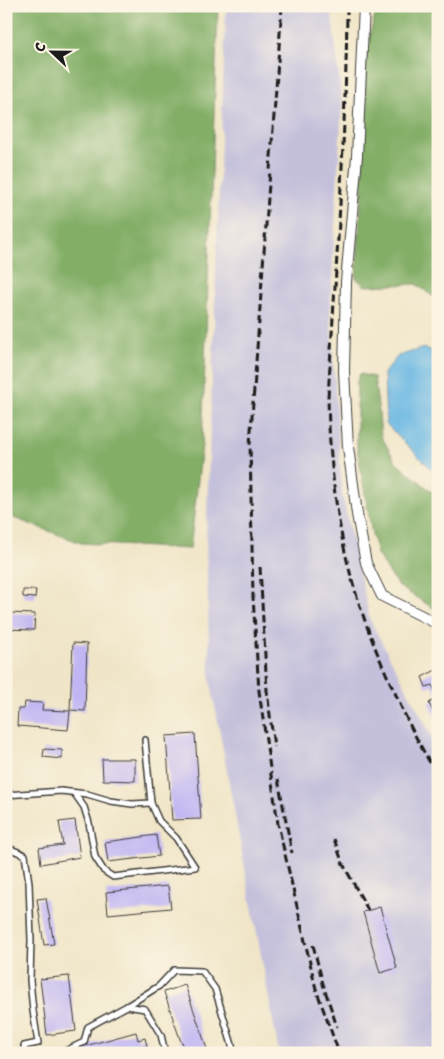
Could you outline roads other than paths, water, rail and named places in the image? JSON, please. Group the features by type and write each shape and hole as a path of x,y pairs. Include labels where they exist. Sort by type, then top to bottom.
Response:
{"street":[{"path":"364,6 357,156 346,282 344,371 348,448 366,563 382,596 438,624"}],"lane":[{"path":"74,793 84,807 95,857 104,871 113,877 195,867 176,838 159,821 150,804 145,740"},
{"path":"6,795 60,791 86,794 132,804 150,804"},
{"path":"6,847 25,855 29,883 30,980 38,1043 24,1046 25,1053"},
{"path":"61,1053 84,1042 88,1027 159,986 174,970 202,971 215,989 233,1053"},
{"path":"126,1006 146,1009 160,1035 165,1053"}],"water":[{"path":"424,348 438,353 438,476 386,424 384,373 398,356"}],"railway":[{"path":"282,6 250,444 253,597 259,691 278,824 316,989 339,1053"},
{"path":"347,6 343,153 328,397 335,494 345,552 366,625 405,716 438,776"},
{"path":"260,567 267,691 274,747"},
{"path":"278,779 292,853"},
{"path":"334,839 343,864 368,910"},
{"path":"313,945 337,1027"}]}
